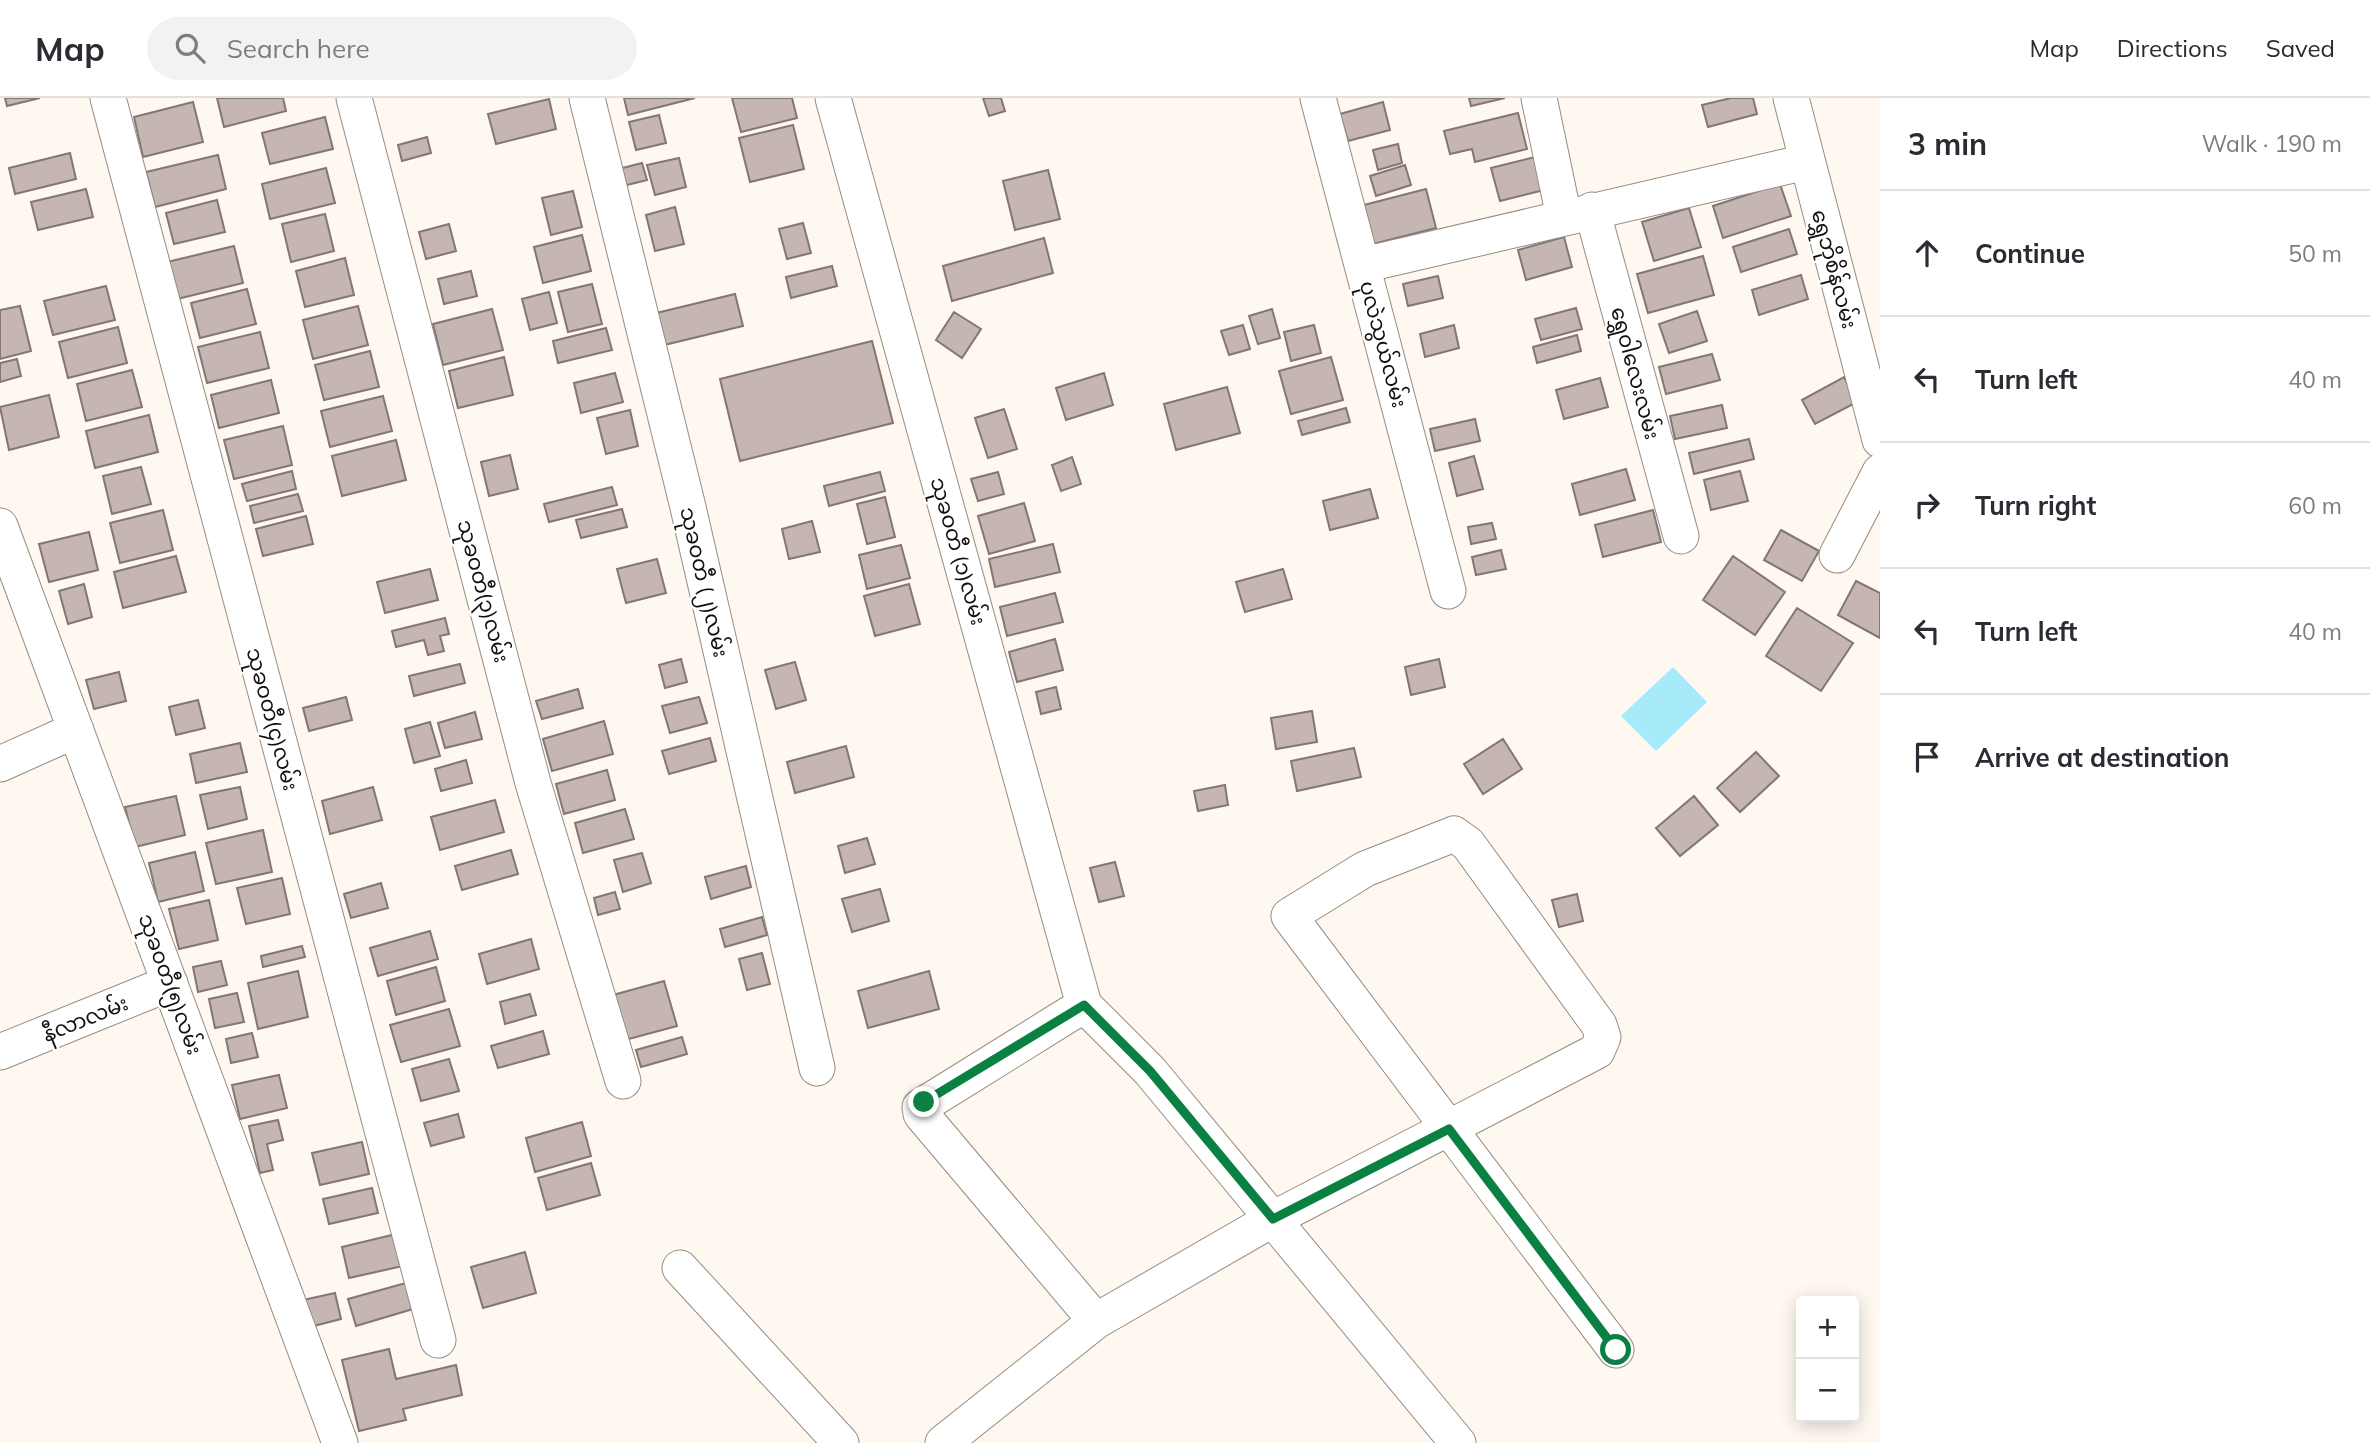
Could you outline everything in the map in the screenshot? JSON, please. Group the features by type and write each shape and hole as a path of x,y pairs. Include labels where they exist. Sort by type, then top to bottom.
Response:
{"street":[{"name":"သုခဝတီ(၃)လမ်း","path":"354,98 533,783 623,1081"},
{"name":"သုခဝတီ (၂)လမ်း","path":"587,98 684,489 817,1068"},
{"name":"သုခဝတီ (၁)လမ်း","path":"833,98 1084,1005"},
{"name":"ပုလဲသွယ်လမ်း","path":"1318,98 1448,591"},
{"name":"ရွှေဝါလေးလမ်း","path":"1539,98 1681,536"},
{"name":"ရွှေဘိုစိန်လမ်း","path":"1791,98 1880,440"},
{"name":"သုခဝတီ(၄)လမ်း","path":"113,99 438,1340"},
{"path":"1363,265 1806,162"},
{"path":"1837,555 1880,472"},
{"name":"သုခဝတီ(၅)လမ်း","path":"0,526 340,1443"},
{"path":"0,764 76,730"},
{"path":"943,1443 1096,1321 1273,1219 1449,1129 1597,1051 1603,1037 1599,1025 1468,844 1454,834 1366,869 1289,916 1449,1129 1616,1350"},
{"name":"နီလာလမ်း","path":"0,1052 170,983"},
{"path":"1096,1321 921,1114 920,1107 1084,1005 1150,1071 1458,1443"},
{"path":"680,1268 841,1443"}],"water":[{"path":"1673,667 1707,702 1656,751 1621,716"}],"building":[{"path":"5,98 40,98 7,106"},
{"path":"217,98 283,98 286,111 224,127"},
{"path":"624,98 695,98 628,115"},
{"path":"732,98 792,98 797,118 741,132"},
{"path":"983,98 1001,98 1005,111 989,116"},
{"path":"1469,98 1505,98 1471,106"},
{"path":"1731,98 1753,98 1757,114 1708,127 1702,105"},
{"path":"549,99 556,129 496,144 488,114"},
{"path":"193,102 203,142 143,157 134,117"},
{"path":"1383,102 1390,130 1348,141 1340,114"},
{"path":"1518,113 1527,149 1475,162 1472,149 1450,154 1444,131"},
{"path":"659,115 666,143 636,150 629,122"},
{"path":"325,117 333,149 270,164 262,133"},
{"path":"793,125 804,169 750,182 739,138"},
{"path":"427,137 431,153 402,161 398,145"},
{"path":"1398,144 1402,163 1378,170 1373,150"},
{"path":"70,153 76,179 15,194 9,168"},
{"path":"218,155 226,189 155,207 146,172"},
{"path":"1535,157 1544,190 1500,201 1491,168"},
{"path":"679,158 686,187 655,195 647,165"},
{"path":"642,163 647,180 615,188 611,171"},
{"path":"1405,165 1411,185 1376,196 1370,176"},
{"path":"326,168 335,203 270,219 262,184"},
{"path":"1048,170 1060,219 1015,230 1003,181"},
{"path":"1780,184 1791,216 1723,238 1713,206"},
{"path":"86,189 93,217 38,230 31,202"},
{"path":"1426,189 1436,228 1373,244 1364,205"},
{"path":"573,191 582,227 551,235 542,198"},
{"path":"217,200 225,232 174,244 166,213"},
{"path":"675,207 684,244 655,251 646,215"},
{"path":"1689,208 1701,247 1654,261 1642,222"},
{"path":"325,214 334,251 291,262 282,224"},
{"path":"803,223 811,253 787,259 779,229"},
{"path":"449,224 456,251 426,259 419,232"},
{"path":"1789,229 1797,254 1741,272 1733,247"},
{"path":"582,235 591,271 543,283 534,247"},
{"path":"1564,237 1572,267 1526,280 1518,250"},
{"path":"1044,238 1053,273 952,301 943,266"},
{"path":"234,246 243,283 177,299 167,262"},
{"path":"1703,256 1714,295 1648,313 1637,274"},
{"path":"345,258 354,295 305,307 296,271"},
{"path":"832,266 837,286 791,298 786,277"},
{"path":"471,271 477,296 444,304 438,279"},
{"path":"1801,275 1808,299 1759,315 1752,290"},
{"path":"1438,276 1443,298 1408,306 1403,284"},
{"path":"592,284 602,324 568,332 558,292"},
{"path":"106,286 115,320 53,335 44,301"},
{"path":"247,289 256,324 200,338 191,303"},
{"path":"549,292 557,323 530,330 522,299"},
{"path":"735,294 743,326 656,347 648,315"},
{"path":"20,306 31,351 0,359 0,310"},
{"path":"358,306 368,345 313,359 303,320"},
{"path":"1576,308 1582,329 1541,340 1535,319"},
{"path":"492,309 503,350 443,365 433,324"},
{"path":"1272,309 1280,338 1258,344 1249,316"},
{"path":"1697,311 1707,341 1669,353 1659,324"},
{"path":"954,312 981,329 962,358 936,340"},
{"path":"1243,325 1250,349 1229,355 1221,331"},
{"path":"1314,325 1321,353 1291,361 1284,332"},
{"path":"1454,325 1459,348 1425,357 1420,334"},
{"path":"118,327 127,363 68,378 59,342"},
{"path":"606,328 612,350 558,363 553,341"},
{"path":"260,332 269,368 207,383 198,347"},
{"path":"1577,335 1581,351 1537,363 1533,347"},
{"path":"872,341 893,423 740,461 720,379"},
{"path":"370,351 379,387 324,400 315,365"},
{"path":"1712,354 1720,380 1666,394 1659,367"},
{"path":"504,357 513,395 458,408 449,371"},
{"path":"1331,357 1343,400 1291,414 1279,371"},
{"path":"17,359 21,376 0,382 0,363"},
{"path":"132,370 142,407 86,421 77,384"},
{"path":"615,373 623,402 581,413 574,383"},
{"path":"1104,373 1113,405 1066,420 1056,388"},
{"path":"1844,377 1857,402 1815,424 1802,400"},
{"path":"1600,378 1608,407 1564,419 1556,390"},
{"path":"271,380 279,413 219,428 211,395"},
{"path":"1227,387 1240,433 1176,450 1164,404"},
{"path":"49,395 59,437 9,450 0,407"},
{"path":"383,396 392,431 330,447 321,411"},
{"path":"1722,405 1727,428 1675,439 1670,416"},
{"path":"1346,408 1350,422 1302,435 1298,421"},
{"path":"1004,409 1017,449 988,458 975,418"},
{"path":"630,410 638,446 606,454 597,418"},
{"path":"149,415 158,452 95,468 86,431"},
{"path":"1475,419 1480,441 1435,451 1430,429"},
{"path":"283,426 292,465 234,479 224,440"},
{"path":"1749,439 1754,459 1694,474 1689,453"},
{"path":"396,440 406,480 342,496 332,456"},
{"path":"510,455 518,489 489,496 481,462"},
{"path":"1474,456 1483,489 1457,496 1449,463"},
{"path":"1072,457 1081,484 1061,491 1052,465"},
{"path":"141,467 151,504 112,514 103,476"},
{"path":"1626,469 1635,500 1580,515 1572,484"},
{"path":"292,471 296,489 247,501 242,484"},
{"path":"1740,471 1748,501 1711,510 1704,480"},
{"path":"880,472 885,491 829,506 824,486"},
{"path":"998,472 1004,494 978,501 971,479"},
{"path":"612,487 617,505 549,522 544,504"},
{"path":"1370,489 1378,518 1330,530 1323,501"},
{"path":"298,494 303,511 254,523 250,506"},
{"path":"885,497 895,537 867,544 857,504"},
{"path":"1024,503 1035,541 989,554 978,516"},
{"path":"622,509 627,527 581,538 576,520"},
{"path":"163,510 173,550 120,563 110,523"},
{"path":"1653,510 1661,542 1603,557 1595,525"},
{"path":"306,516 313,544 263,556 256,529"},
{"path":"812,521 820,552 789,559 782,529"},
{"path":"1492,523 1496,539 1471,544 1468,527"},
{"path":"1781,530 1819,551 1802,581 1764,560"},
{"path":"89,532 98,570 49,582 39,544"},
{"path":"1053,544 1060,572 995,587 989,559"},
{"path":"901,545 910,578 867,589 859,555"},
{"path":"1501,550 1506,569 1476,575 1472,557"},
{"path":"176,556 186,592 123,608 114,572"},
{"path":"1733,556 1785,592 1755,635 1703,600"},
{"path":"657,559 666,593 626,603 617,569"},
{"path":"430,569 438,600 385,613 377,582"},
{"path":"1283,569 1292,599 1245,612 1236,582"},
{"path":"1856,581 1880,593 1880,638 1838,615"},
{"path":"84,584 92,617 68,624 59,591"},
{"path":"909,584 920,624 875,636 864,596"},
{"path":"1055,593 1063,622 1007,636 1000,607"},
{"path":"1797,608 1853,643 1821,691 1766,656"},
{"path":"445,618 449,634 440,636 444,651 428,655 424,640 396,647 392,631"},
{"path":"1055,639 1063,670 1017,682 1009,652"},
{"path":"681,659 687,682 665,688 659,665"},
{"path":"1439,659 1445,687 1411,695 1405,667"},
{"path":"795,662 806,700 776,709 765,670"},
{"path":"460,664 465,683 414,696 409,676"},
{"path":"119,672 126,701 94,709 86,680"},
{"path":"1056,687 1061,709 1041,714 1036,692"},
{"path":"578,689 583,708 542,719 536,701"},
{"path":"346,697 352,720 309,731 303,708"},
{"path":"699,697 707,723 670,733 662,706"},
{"path":"198,700 205,728 176,735 169,707"},
{"path":"1312,711 1317,742 1276,749 1271,718"},
{"path":"475,712 482,739 445,748 438,723"},
{"path":"604,721 613,754 552,771 543,739"},
{"path":"430,722 440,756 414,763 405,729"},
{"path":"710,738 716,761 669,774 662,751"},
{"path":"1503,739 1522,769 1483,794 1464,764"},
{"path":"240,743 247,772 196,783 190,754"},
{"path":"846,746 854,777 795,793 787,762"},
{"path":"1354,748 1361,777 1297,791 1291,761"},
{"path":"1756,752 1779,776 1740,812 1717,788"},
{"path":"466,760 472,783 441,791 435,769"},
{"path":"607,770 615,800 564,814 556,784"},
{"path":"1225,785 1228,805 1198,811 1194,791"},
{"path":"240,787 247,819 208,829 200,795"},
{"path":"373,787 382,820 330,834 322,801"},
{"path":"176,796 185,835 135,847 125,807"},
{"path":"1694,796 1718,825 1680,856 1656,828"},
{"path":"495,800 504,832 440,850 431,817"},
{"path":"625,809 634,839 583,853 575,823"},
{"path":"263,830 272,872 216,884 206,843"},
{"path":"867,838 875,864 845,873 838,846"},
{"path":"511,850 518,874 462,890 455,866"},
{"path":"195,852 204,891 158,902 149,863"},
{"path":"642,853 651,883 623,892 614,860"},
{"path":"1115,862 1124,896 1099,902 1090,868"},
{"path":"746,866 751,887 711,899 705,877"},
{"path":"282,878 290,914 246,924 237,888"},
{"path":"381,883 388,908 351,918 344,894"},
{"path":"880,889 889,921 852,932 842,899"},
{"path":"615,892 620,909 598,915 594,898"},
{"path":"1577,894 1583,921 1559,927 1552,900"},
{"path":"209,900 218,940 179,949 169,909"},
{"path":"762,917 767,935 725,947 720,929"},
{"path":"430,931 438,959 378,976 370,948"},
{"path":"531,939 539,969 487,984 479,954"},
{"path":"302,946 305,957 263,967 261,956"},
{"path":"762,953 770,984 747,990 739,959"},
{"path":"221,961 227,985 198,992 193,967"},
{"path":"436,967 445,1001 396,1015 387,981"},
{"path":"298,971 308,1017 258,1029 248,983"},
{"path":"929,971 939,1009 868,1028 858,991"},
{"path":"664,981 677,1026 625,1040 613,995"},
{"path":"237,993 244,1022 215,1028 209,999"},
{"path":"530,994 536,1015 505,1024 500,1002"},
{"path":"449,1009 460,1046 401,1062 390,1025"},
{"path":"543,1031 549,1054 498,1068 491,1046"},
{"path":"252,1033 258,1057 231,1063 226,1039"},
{"path":"682,1037 687,1054 641,1067 636,1050"},
{"path":"449,1059 459,1091 421,1101 412,1069"},
{"path":"279,1075 287,1108 240,1119 232,1085"},
{"path":"458,1114 464,1137 431,1146 424,1123"},
{"path":"278,1120 283,1140 267,1144 273,1170 260,1173 249,1126"},
{"path":"582,1122 591,1156 535,1172 526,1138"},
{"path":"362,1142 369,1174 320,1185 312,1153"},
{"path":"591,1163 600,1195 547,1210 538,1178"},
{"path":"372,1188 378,1213 329,1224 323,1199"},
{"path":"396,1234 403,1266 349,1278 342,1247"},
{"path":"525,1252 536,1293 483,1308 471,1267"},
{"path":"406,1283 413,1309 356,1326 348,1299"},
{"path":"335,1293 341,1319 310,1327 303,1300"},
{"path":"389,1349 396,1379 456,1365 462,1395 403,1409 406,1420 359,1431 342,1360"}],"route":[{"path":"924,1102 1084,1005 1150,1071 1273,1219 1449,1129 1616,1350"}]}
